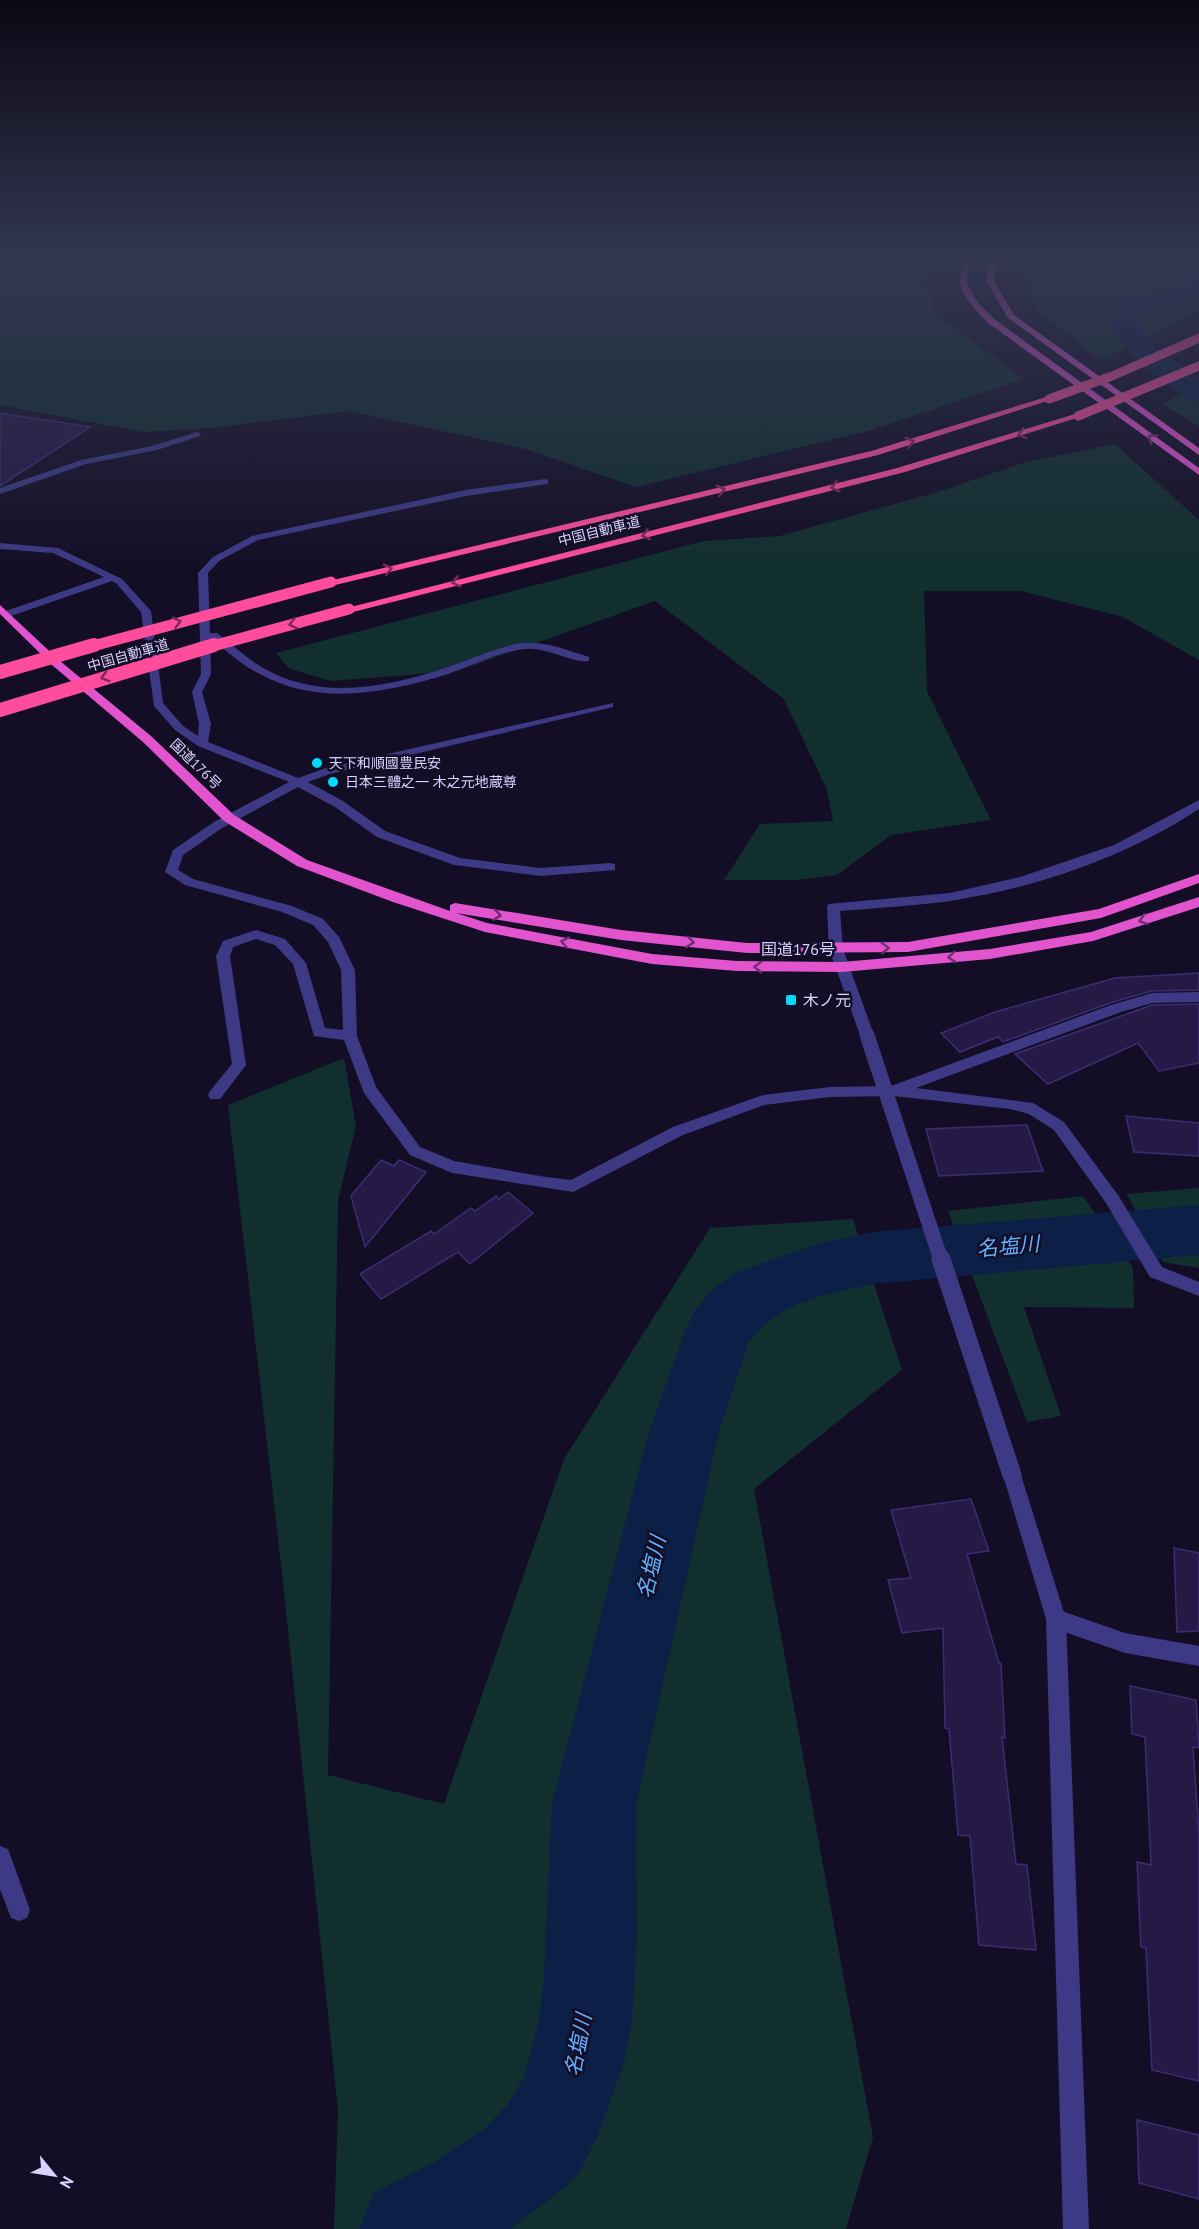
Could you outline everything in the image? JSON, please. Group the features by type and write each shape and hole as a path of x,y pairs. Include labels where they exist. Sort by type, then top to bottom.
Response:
{"highway":[{"path":"1049,363 1199,472"},
{"path":"1076,363 1199,452"},
{"name":"中国自動車道","path":"0,672 191,618 331,582 874,453 1049,399 1142,363"},
{"name":"中国自動車道","path":"0,710 235,639 901,470 1078,416 1199,366"},
{"name":"国道176号","path":"4,611 56,663 147,739 229,818 302,863 398,899 485,927 652,959 738,966 842,967 990,954 1093,936 1199,902"},
{"name":"国道176号","path":"398,899 621,935 747,948 836,949 908,947 1051,924 1101,913 1199,878"}],"street":[{"path":"0,491 84,462 154,448 197,434"},
{"path":"202,744 205,724 197,692 206,674 203,573 216,559 255,538 455,495 545,482"},
{"path":"0,546 55,550 119,581 146,610 158,704 179,728 202,744 298,782 339,804 381,834 458,862 541,872 612,867"},
{"path":"4,611 112,578"},
{"path":"205,629 268,675 302,687 335,691 372,691 412,683 521,646 541,646 585,659"},
{"path":"609,705 326,771 298,782 229,818 177,853 171,872 189,882 287,909 318,922 334,940 348,970 350,1036 369,1089 415,1151 452,1167 546,1184 573,1186 678,1131 763,1100 831,1092 892,1091 1010,1104 1033,1109 1059,1126 1112,1199 1156,1272 1199,1289"},
{"path":"1076,2229 1056,1619 1012,1475 867,1035 836,949 833,907 965,894 1073,865 1178,819 1199,804"},
{"path":"216,1095 238,1065 223,956 228,944 256,934 280,942 299,963 319,1032 350,1036"},
{"path":"892,1091 1083,1018 1152,998 1199,997"},
{"path":"1056,1619 1125,1643 1199,1656"},
{"path":"0,1857 19,1910"}],"green space":[{"path":"0,363 1002,363 1024,379 868,431 636,487 526,449 348,411 212,428 143,432 0,405"},
{"path":"1199,385 1199,426 1162,404"},
{"path":"1115,444 1199,520 1199,660 1123,617 1021,591 924,591 927,691 991,820 891,835 837,875 798,880 724,880 760,824 833,821 827,790 784,699 655,601 457,671 331,681 290,669 276,653 704,541 779,536 931,494 1026,462"},
{"path":"344,1058 356,1126 338,1200 328,1775 444,1804 564,1459 710,1228 853,1219 902,1370 754,1489 873,2137 846,2229 334,2229 338,2110 282,1573 228,1105"},
{"path":"1199,1188 1199,1268 1163,1262 1127,1194"},
{"path":"1083,1196 1133,1268 1134,1308 1024,1307 1061,1416 1027,1422 948,1211"}],"building":[{"path":"0,413 90,427 0,486"},
{"path":"1199,973 1199,990 1151,991 1110,1003 1003,1042 998,1037 960,1052 941,1033 995,1012 1115,978"},
{"path":"1199,1004 1199,1063 1159,1071 1138,1043 1048,1084 1015,1054 1152,1005"},
{"path":"1126,1116 1199,1123 1199,1156 1134,1152"},
{"path":"1027,1125 1043,1171 939,1176 926,1129"},
{"path":"381,1160 394,1166 399,1160 426,1172 365,1247 351,1196"},
{"path":"508,1192 533,1213 470,1264 458,1252 381,1299 360,1274 431,1231 434,1234 471,1208 475,1211 496,1196 499,1199"},
{"path":"971,1499 989,1551 967,1554 1001,1664 1005,1738 1002,1737 1016,1864 1027,1865 1036,1950 979,1945 970,1836 958,1835 949,1729 945,1728 943,1628 902,1633 888,1580 911,1578 891,1510"},
{"path":"1174,1548 1199,1553 1199,1631 1177,1632"},
{"path":"1130,1686 1196,1700 1199,1748 1193,1747 1199,1834 1199,2081 1152,2070 1146,1948 1141,1947 1137,1862 1151,1865 1145,1737 1132,1734"},
{"path":"1137,2120 1199,2135 1199,2199 1139,2183"}],"waterway":[{"path":"1159,363 1199,393"},
{"name":"名塩川","path":"410,2229 421,2226 519,2164 543,2139 563,2103 577,2063 590,1977 594,1804 683,1435 718,1332 733,1312 755,1293 815,1271 873,1258 1199,1230"}],"place":[{"name":"天下和順國豊民安","path":"317,763"},
{"name":"日本三體之一 木之元地蔵尊","path":"333,782"},
{"name":"木ノ元","path":"791,1000"}]}
